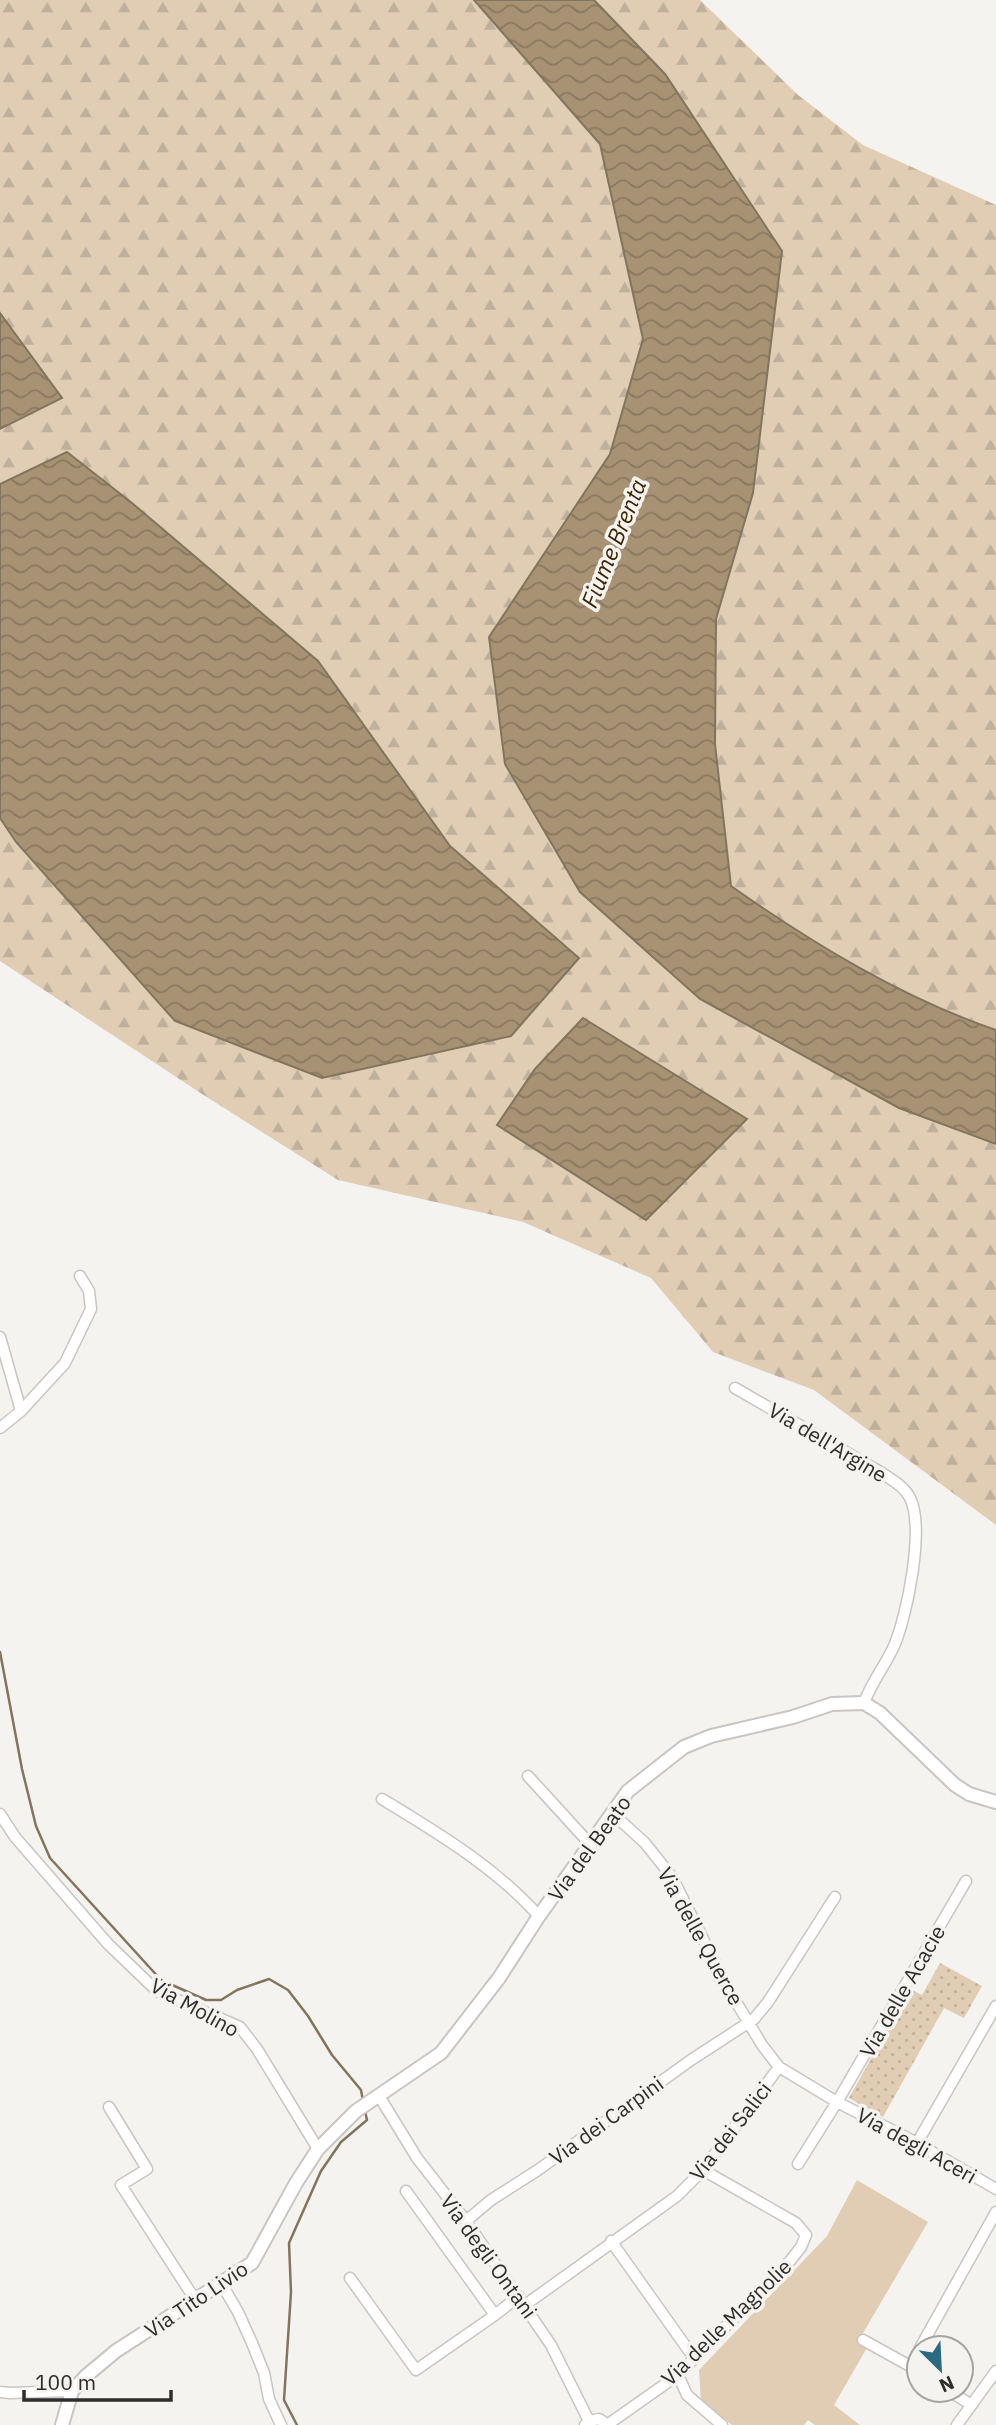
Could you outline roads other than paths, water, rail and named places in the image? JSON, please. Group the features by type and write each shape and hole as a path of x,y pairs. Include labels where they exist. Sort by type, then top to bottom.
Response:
{"street":[{"path":"0,1428 21,1411 65,1363 91,1310 89,1291 79,1276"},
{"path":"0,1337 21,1411"},
{"name":"Via dell'Argine","path":"735,1388 883,1473 904,1489 910,1498 916,1535 906,1614 895,1644 864,1703"},
{"path":"864,1703 880,1713 955,1785 969,1794 996,1802"},
{"name":"Via del Beato","path":"318,2149 356,2111 441,2053 492,1988 539,1916 628,1791 684,1748 711,1736 793,1717 832,1704 864,1703"},
{"path":"528,1776 590,1844"},
{"path":"382,1799 453,1843 517,1891 539,1916"},
{"name":"Via delle Querce","path":"613,1814 645,1843 673,1877 726,1985 762,2045 779,2067"},
{"name":"Via Molino","path":"1,1821 108,1944 157,1991 240,2027 257,2049 318,2149"},
{"name":"Via delle Acacie","path":"837,2102 967,1881"},
{"name":"Via dei Carpini","path":"466,2221 491,2200 748,2022 768,2002 835,1897"},
{"path":"917,2143 996,2006"},
{"name":"Via degli Aceri","path":"779,2067 996,2189"},
{"name":"Via dei Salici","path":"350,2278 416,2370 677,2196 703,2170 779,2067"},
{"name":"Via degli Ontani","path":"375,2099 522,2300 551,2345 587,2423"},
{"name":"Via degli Aceri","path":"798,2164 837,2102"},
{"path":"109,2107 147,2169 121,2185 196,2301"},
{"name":"Via Tito Livio","path":"72,2391 116,2351 253,2263 296,2183 318,2149"},
{"name":"Via delle Magnolie","path":"608,2425 678,2375 790,2261 806,2235 796,2223 703,2170"},
{"path":"406,2191 495,2315"},
{"path":"927,2334 996,2212"},
{"path":"611,2241 689,2351"},
{"path":"221,2284 252,2343 264,2373 269,2399 281,2425"},
{"path":"863,2340 905,2363"},
{"path":"975,2398 996,2371"},
{"path":"678,2375 687,2395 722,2425"},
{"path":"0,2392 72,2391 62,2425"},
{"path":"957,2425 970,2404"},
{"path":"587,2423 599,2419 608,2425"}],"water":[{"name":"Fiume Brenta","path":"474,0 594,0 665,74 782,251 753,493 716,619 715,744 731,886 793,928 892,985 926,1002 996,1030 996,1144 899,1108 700,999 580,892 505,764 489,637 610,454 643,339 600,144"},
{"path":"0,313 62,398 0,429"},
{"path":"67,452 132,503 318,661 450,846 579,958 511,1036 322,1078 175,1021 16,842 0,818 0,484"},
{"path":"583,1018 747,1119 646,1220 497,1125 535,1069"}],"waterway":[{"path":"0,1652 22,1769 36,1826 50,1858 161,1980 206,2000 221,2000 237,1990 269,1979 288,1990 332,2055 361,2090 363,2101"},
{"path":"297,2425 284,2400 291,2292 289,2243 321,2171 341,2142 367,2120 365,2111"}]}
